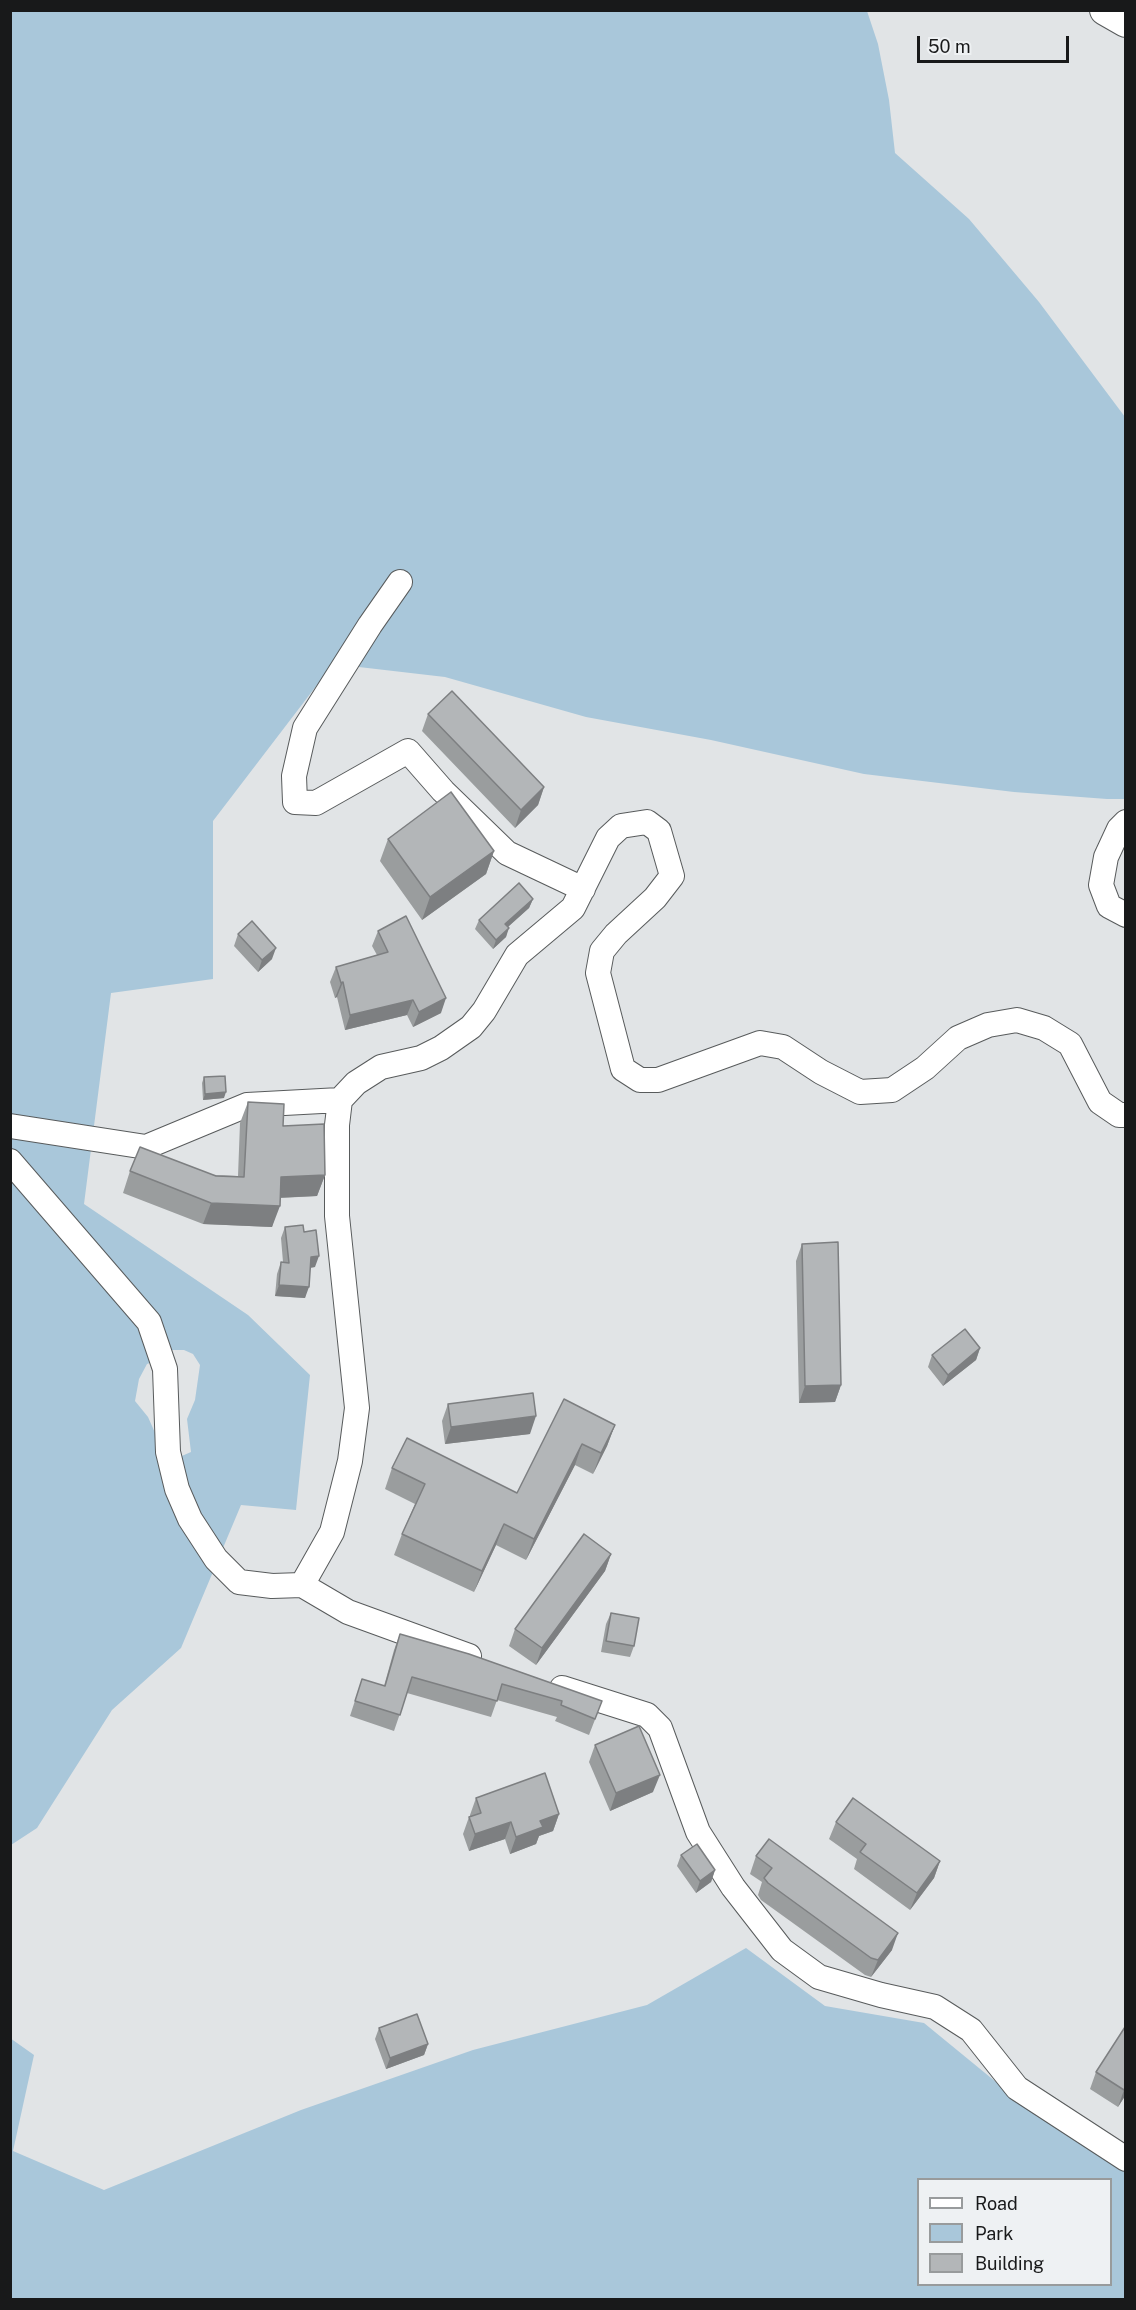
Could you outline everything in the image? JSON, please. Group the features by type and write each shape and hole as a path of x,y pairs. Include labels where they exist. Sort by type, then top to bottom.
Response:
{"street":[{"path":"1105,10 1125,22"},
{"path":"400,582 305,728 294,776 295,802 316,803 408,751 443,791 507,853 583,889"},
{"path":"302,1585 332,1532 350,1461 357,1408 337,1216 337,1125 340,1100 356,1083 381,1067 421,1058 441,1048 471,1027 484,1011 517,955 573,908 608,838 621,826 646,822 659,831 672,876 655,897 616,934 602,951 598,974 623,1069 640,1080 658,1080 760,1043 783,1047 820,1072 860,1092 892,1090 925,1068 958,1038 988,1025 1017,1020 1044,1028 1070,1044 1100,1102 1119,1115 1125,1115"},
{"path":"1125,822 1119,829 1106,857 1101,885 1109,906 1125,915"},
{"path":"10,1126 146,1147 247,1105 340,1100"},
{"path":"10,1161 149,1322 165,1369 168,1452 177,1489 190,1519 216,1559 239,1582 272,1586 302,1585 348,1612 491,1664"},
{"path":"535,1680 647,1715 660,1728 698,1832 733,1887 782,1950 819,1977 880,1995 935,2007 971,2030 1017,2088 1125,2159"}],"green space":[{"path":"11,11 867,11 878,44 889,100 895,153 969,219 1039,302 1125,417 1125,799 1014,792 864,774 711,740 586,717 445,677 333,664 213,821 213,979 111,993 84,1204 248,1315 310,1375 296,1510 241,1505 181,1648 112,1710 37,1828 11,1845","holes":["171,1350 184,1350 193,1354 200,1365 195,1400 187,1419 191,1452 168,1462 148,1417 135,1401 139,1379 147,1364 163,1358"]},
{"path":"746,1948 825,2006 924,2023 1007,2091 1125,2171 1125,2299 11,2299 10,2038 34,2055 13,2151 104,2190 301,2110 473,2050 647,2005"}],"building":[{"path":"452,691 544,787 521,810 428,714"},
{"path":"451,792 494,851 430,897 388,839"},
{"path":"519,883 533,899 505,924 509,928 496,940 479,920"},
{"path":"406,916 446,998 419,1012 413,1000 350,1015 343,982 341,983 336,967 388,952 378,931"},
{"path":"252,921 276,948 262,960 238,934"},
{"path":"225,1076 226,1092 205,1094 204,1077"},
{"path":"248,1102 284,1104 283,1126 324,1124 325,1175 281,1177 280,1206 211,1203 130,1171 140,1147 216,1176 244,1177"},
{"path":"303,1225 304,1232 316,1230 319,1256 311,1257 309,1287 279,1285 281,1262 289,1263 285,1227"},
{"path":"838,1242 841,1385 805,1386 802,1244"},
{"path":"965,1329 980,1348 948,1375 932,1355"},
{"path":"533,1393 536,1416 451,1427 448,1404"},
{"path":"564,1399 615,1425 601,1453 582,1444 534,1539 504,1524 482,1571 402,1534 425,1484 392,1468 407,1438 517,1493"},
{"path":"584,1534 611,1554 542,1648 515,1629"},
{"path":"611,1613 639,1618 634,1646 606,1641"},
{"path":"400,1634 469,1654 602,1701 595,1719 561,1705 562,1701 502,1684 497,1701 412,1677 400,1715 355,1701 362,1679 385,1686"},
{"path":"639,1726 660,1775 616,1793 595,1745"},
{"path":"545,1773 559,1814 540,1821 543,1827 516,1837 511,1822 475,1834 469,1817 481,1813 476,1798"},
{"path":"853,1798 940,1861 917,1893 860,1852 866,1844 836,1822"},
{"path":"769,1839 898,1933 878,1960 871,1958 768,1883 764,1878 772,1868 756,1856"},
{"path":"697,1844 715,1870 700,1881 681,1855"},
{"path":"417,2014 428,2044 390,2058 379,2028"},
{"path":"1125,2027 1125,2088 1124,2090 1096,2072"}]}
